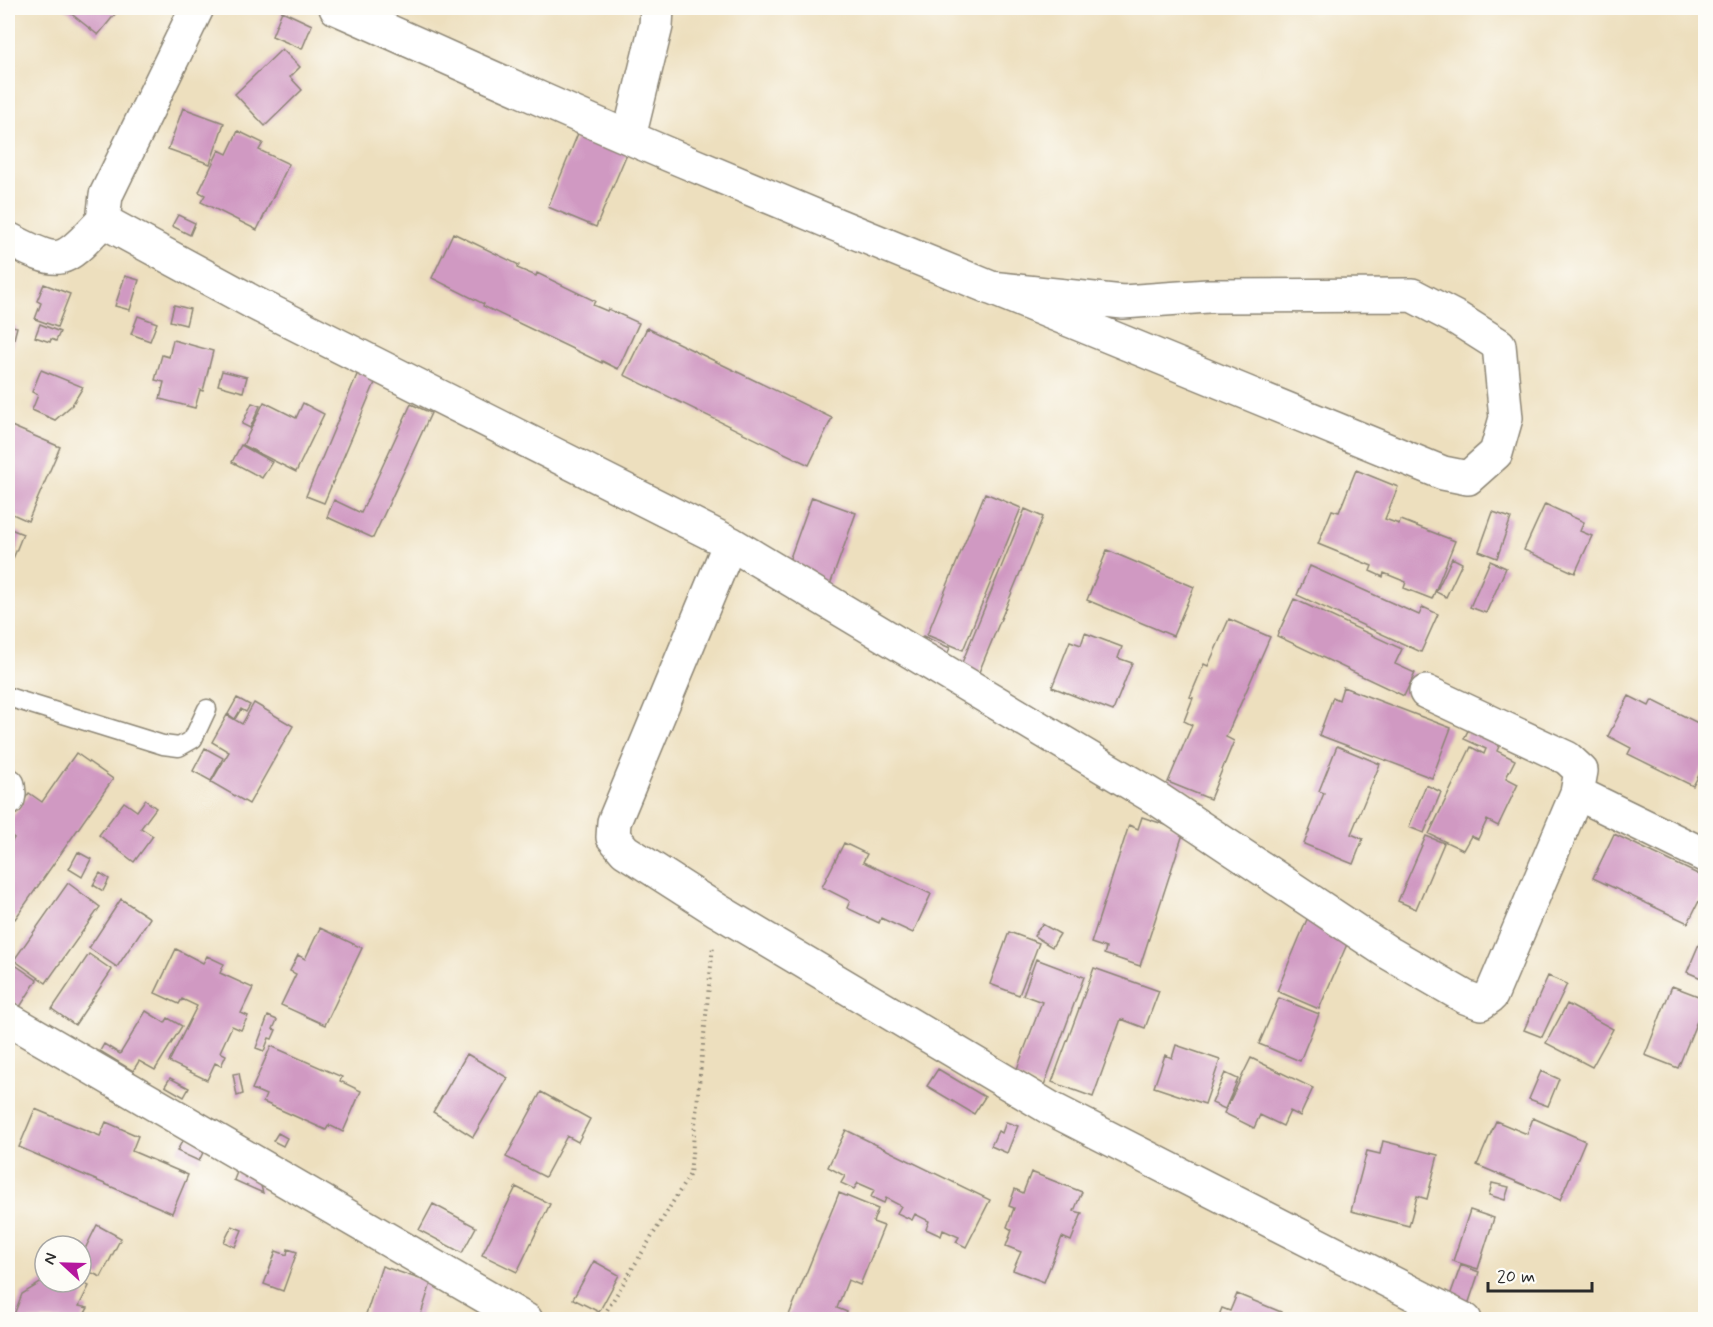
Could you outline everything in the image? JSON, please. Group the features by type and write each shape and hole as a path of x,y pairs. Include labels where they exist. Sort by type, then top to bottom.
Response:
{"street":[{"path":"8,239 44,255 60,257 74,250 103,220 106,195 197,8"},
{"path":"336,8 629,137 990,288 1443,473 1468,478 1496,453 1506,418 1498,345 1458,319 1412,295 1208,296 1123,302 990,288"},
{"path":"629,137 656,26 657,8"},
{"path":"103,220 256,304 730,543 1159,800 1389,953 1465,997 1481,1003 1491,996 1577,793 1581,771 1567,758 1426,692"},
{"path":"730,543 614,822 613,837 625,851 717,910 1050,1108 1464,1320"},
{"path":"8,785 8,799"},
{"path":"1577,793 1706,856"},
{"path":"11,1029 526,1320"}],"lane":[{"path":"8,697 163,745 179,747 193,739 207,709"}],"path":[{"path":"601,1320 690,1174 717,910"}],"building":[{"path":"64,8 120,8 98,35"},
{"path":"282,11 312,25 302,49 272,36"},
{"path":"282,49 300,67 290,77 302,90 265,126 235,94"},
{"path":"183,108 224,123 210,164 168,149"},
{"path":"238,131 263,143 259,150 289,164 257,230 201,202 205,195 199,192 219,150 227,154"},
{"path":"579,131 628,151 596,227 548,207"},
{"path":"178,215 195,223 190,235 172,226"},
{"path":"453,233 519,265 517,268 536,276 537,273 595,301 593,305 639,323 618,369 483,306 484,304 432,278"},
{"path":"125,276 139,280 130,310 115,306"},
{"path":"44,284 70,294 57,327 35,319 41,303 37,301"},
{"path":"174,305 190,309 186,325 170,321"},
{"path":"138,316 157,323 150,341 131,334"},
{"path":"40,324 60,332 56,341 51,339 50,342 35,337"},
{"path":"8,325 17,327 8,362"},
{"path":"647,328 832,418 809,465 624,375"},
{"path":"173,340 213,351 203,391 200,390 195,408 160,399 164,382 155,380 162,355 169,357"},
{"path":"41,370 83,387 72,405 55,420 32,410 38,395 32,392"},
{"path":"359,370 377,378 324,503 306,496"},
{"path":"222,371 247,377 243,392 218,385"},
{"path":"264,402 296,418 303,403 324,414 296,472 243,445"},
{"path":"252,403 260,406 250,428 242,424"},
{"path":"411,404 431,413 373,538 327,517 334,500 361,513"},
{"path":"9,425 60,447 28,521 8,512"},
{"path":"241,445 272,462 262,478 232,462"},
{"path":"1356,470 1398,487 1385,519 1399,524 1401,520 1455,541 1432,599 1404,588 1406,582 1384,573 1383,577 1370,571 1372,566 1318,544 1332,510 1339,512"},
{"path":"985,493 1021,508 963,650 927,635"},
{"path":"812,497 856,513 830,585 786,569"},
{"path":"1545,504 1584,522 1580,531 1592,536 1575,573 1524,550"},
{"path":"1025,509 1043,517 977,677 959,670"},
{"path":"1493,512 1511,518 1497,558 1479,551"},
{"path":"8,528 23,534 8,571"},
{"path":"1107,550 1194,587 1173,636 1087,600"},
{"path":"1452,558 1462,563 1446,597 1436,592"},
{"path":"1490,561 1506,568 1486,613 1470,607"},
{"path":"1310,566 1419,615 1423,607 1438,614 1421,652 1297,595"},
{"path":"1294,599 1402,649 1395,664 1415,673 1404,696 1277,636"},
{"path":"1229,619 1270,637 1226,737 1234,741 1210,799 1168,782 1192,725 1184,721 1193,698 1190,697 1204,664 1208,666"},
{"path":"1085,633 1122,647 1118,658 1132,663 1113,711 1052,687 1070,641 1081,645"},
{"path":"923,636 950,648 944,661 917,650"},
{"path":"1343,687 1451,728 1432,778 1319,735 1333,697 1339,700"},
{"path":"1629,696 1649,706 1652,700 1706,727 1706,762 1693,786 1628,754 1631,748 1608,736"},
{"path":"237,698 250,705 246,712 241,709 235,719 228,714"},
{"path":"254,703 293,726 249,804 211,782 229,752 212,742 227,715 242,724"},
{"path":"1473,720 1504,735 1497,751 1515,760 1506,778 1518,784 1498,826 1487,820 1478,839 1471,836 1463,850 1429,834 1471,747 1484,754 1486,749 1464,739"},
{"path":"1337,746 1380,764 1351,834 1363,839 1353,864 1304,844 1324,793 1319,791"},
{"path":"205,748 223,758 211,781 193,771"},
{"path":"76,753 113,779 15,919 8,914 8,847 14,838 8,833 8,823 29,793 42,802"},
{"path":"1426,785 1441,792 1424,833 1409,827"},
{"path":"145,800 156,808 141,828 153,836 134,862 99,835 124,802 137,811"},
{"path":"1142,817 1184,831 1140,966 1104,954 1106,948 1091,943 1129,825 1138,829"},
{"path":"1614,834 1706,878 1706,887 1688,923 1593,878"},
{"path":"1426,836 1444,843 1416,909 1398,901"},
{"path":"844,843 867,854 863,862 931,894 913,933 881,918 879,923 847,908 850,901 822,887"},
{"path":"78,852 91,859 82,877 69,869"},
{"path":"100,873 109,879 103,891 93,885"},
{"path":"68,883 100,907 46,983 14,960"},
{"path":"121,899 150,918 117,967 89,948"},
{"path":"1308,917 1351,935 1319,1009 1277,991"},
{"path":"1042,924 1060,934 1052,947 1034,936"},
{"path":"320,928 362,948 325,1025 281,1005 296,974 290,971 298,955 305,959"},
{"path":"1009,932 1039,943 1019,995 990,984"},
{"path":"1699,944 1706,947 1706,980 1687,972"},
{"path":"176,949 203,963 207,956 224,964 220,973 253,988 241,1013 248,1016 241,1030 232,1026 220,1052 226,1055 221,1066 215,1063 207,1080 169,1062 197,1006 182,999 179,1004 155,993"},
{"path":"89,954 112,970 75,1025 52,1009"},
{"path":"1036,959 1084,977 1043,1088 1014,1077 1042,1002 1023,995"},
{"path":"8,960 37,980 20,1007 8,998"},
{"path":"1094,968 1159,991 1145,1028 1121,1019 1093,1097 1052,1082"},
{"path":"1548,976 1567,984 1542,1037 1524,1030"},
{"path":"1672,986 1706,999 1678,1068 1645,1055"},
{"path":"1279,998 1319,1014 1300,1061 1259,1044"},
{"path":"1567,1004 1613,1029 1592,1067 1546,1043"},
{"path":"146,1011 165,1023 168,1018 182,1026 155,1070 139,1061 133,1071 100,1051 104,1044 120,1054"},
{"path":"268,1016 277,1020 273,1029 276,1030 272,1039 269,1038 264,1051 256,1048"},
{"path":"1176,1045 1220,1060 1205,1104 1154,1087 1165,1055 1172,1058"},
{"path":"271,1046 342,1077 340,1081 361,1091 343,1132 329,1125 326,1130 263,1102 266,1095 252,1089"},
{"path":"467,1054 508,1078 473,1137 433,1112"},
{"path":"1251,1058 1313,1088 1300,1116 1290,1111 1283,1126 1260,1115 1254,1128 1224,1113"},
{"path":"938,1069 985,1097 974,1114 927,1086"},
{"path":"1541,1071 1559,1079 1548,1106 1529,1099"},
{"path":"239,1073 243,1094 237,1096 233,1074"},
{"path":"1225,1073 1238,1079 1225,1109 1212,1103"},
{"path":"170,1078 189,1088 184,1097 165,1086"},
{"path":"541,1092 590,1119 578,1142 567,1136 545,1177 506,1157"},
{"path":"35,1109 100,1136 106,1122 138,1136 132,1151 188,1175 172,1213 19,1147"},
{"path":"1533,1118 1585,1141 1560,1200 1477,1165 1496,1121 1527,1134"},
{"path":"1006,1122 1018,1126 1007,1153 991,1146 998,1131 1002,1133"},
{"path":"846,1130 990,1200 966,1247 956,1242 959,1237 943,1230 941,1236 926,1229 929,1221 915,1214 912,1220 897,1213 901,1206 886,1198 884,1203 871,1197 874,1190 858,1183 854,1189 841,1183 845,1176 828,1167"},
{"path":"278,1133 287,1138 283,1146 273,1141"},
{"path":"185,1136 206,1146 199,1161 177,1151"},
{"path":"1383,1141 1438,1155 1427,1199 1417,1196 1409,1226 1351,1211 1367,1151 1380,1154"},
{"path":"240,1164 257,1172 263,1193 234,1180"},
{"path":"1031,1172 1082,1192 1074,1211 1082,1213 1071,1241 1062,1237 1044,1282 1013,1270 1021,1252 1006,1246 1012,1230 1007,1227 1014,1208 1009,1206 1015,1189 1023,1193"},
{"path":"1492,1183 1509,1187 1505,1200 1489,1195"},
{"path":"516,1187 550,1204 517,1272 482,1255"},
{"path":"839,1193 878,1209 873,1222 884,1226 860,1285 848,1280 837,1308 847,1312 844,1320 787,1320"},
{"path":"433,1204 476,1227 462,1253 419,1230"},
{"path":"1470,1210 1494,1218 1478,1269 1453,1261"},
{"path":"97,1225 121,1238 101,1277 93,1273 92,1234"},
{"path":"232,1226 242,1230 235,1247 224,1242"},
{"path":"288,1249 297,1252 283,1291 264,1284 276,1251 287,1255"},
{"path":"594,1261 619,1275 599,1312 573,1299"},
{"path":"1461,1265 1479,1272 1466,1311 1447,1304"},
{"path":"382,1266 431,1283 419,1320 364,1320"},
{"path":"33,1287 33,1294 85,1294 79,1306 88,1308 81,1320 12,1320 22,1294"},
{"path":"1237,1294 1281,1312 1278,1320 1217,1320 1222,1308 1230,1311"}]}
